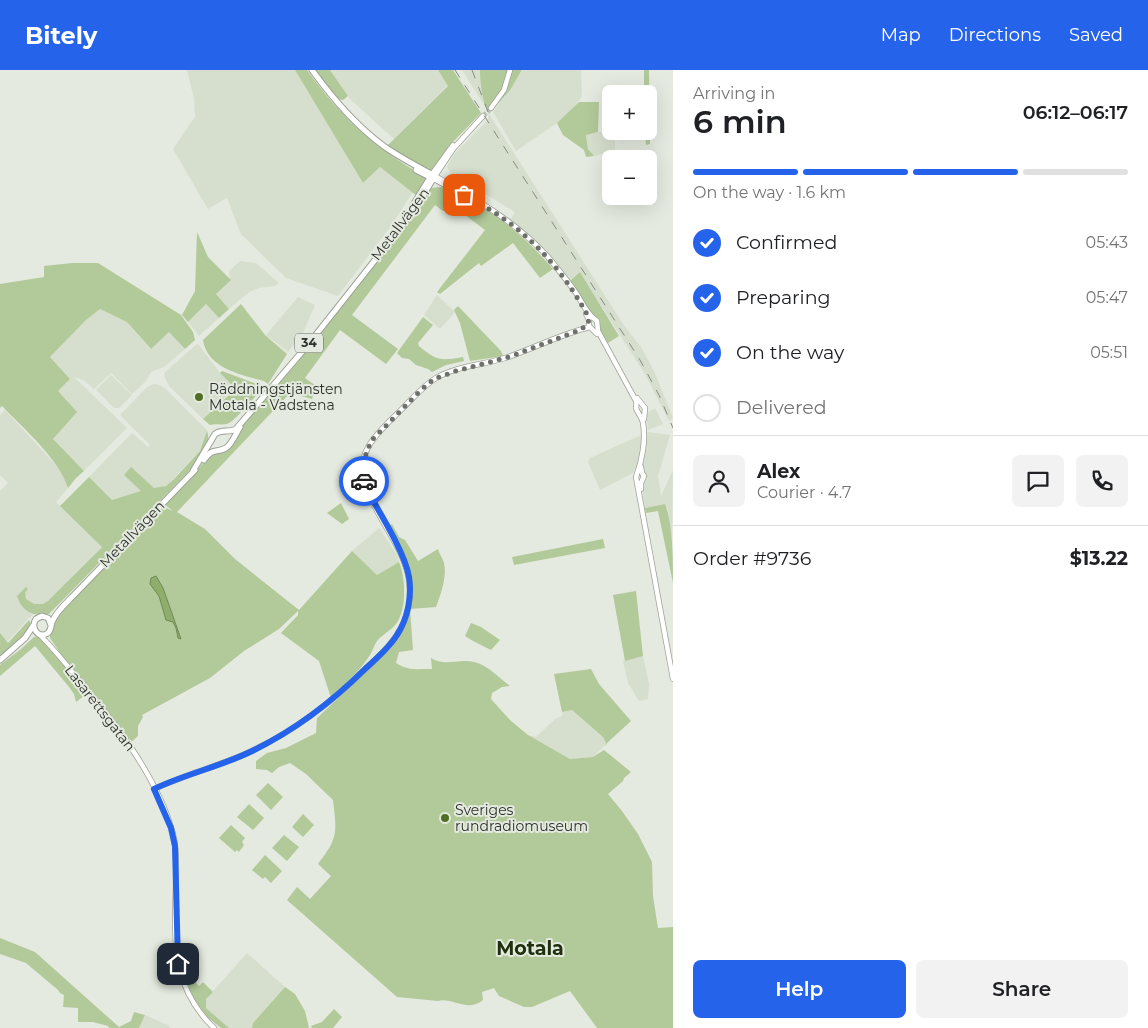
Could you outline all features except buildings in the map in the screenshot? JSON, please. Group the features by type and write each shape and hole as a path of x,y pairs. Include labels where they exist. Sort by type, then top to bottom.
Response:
{"main road":[{"path":"311,70 364,130 390,151 433,177"},
{"name":"Metallvägen","path":"226,432 236,428 307,346 406,221 433,177"},
{"name":"Metallvägen","path":"231,442 251,411"},
{"name":"34","path":"211,442 219,432 226,432"},
{"path":"226,432 231,442"},
{"path":"211,442 218,450"},
{"name":"Metallvägen","path":"194,472 211,442"},
{"name":"34","path":"218,450 226,448 231,442"},
{"name":"Metallvägen","path":"51,625 57,613 72,596 194,472 211,452 218,450"},
{"name":"Metallvägen","path":"46,617 72,596"},
{"path":"46,617 51,625"},
{"name":"34","path":"0,661 25,638 37,618 46,617"},
{"path":"33,625 34,630 39,634"},
{"name":"34","path":"0,661 32,635 47,633 51,625"}],"street":[{"path":"491,108 504,90 510,70"},
{"path":"483,116 465,134 433,177 485,204 534,243 563,276 640,405 636,410 641,412 644,434 640,473 636,476 639,480 673,679"},
{"path":"154,789 250,752 299,724 352,683 398,634 408,606 410,589 408,574 402,554 368,492 363,474 364,455 377,433 421,390 437,378 509,357 592,324"},
{"name":"Lasarettsgatan","path":"47,633 49,644"},
{"name":"Lasarettsgatan","path":"39,634 118,728 137,757 154,789 171,828 175,846 176,951 179,970 192,1001 211,1027"},
{"path":"667,646 673,645"}],"shaded area":[{"path":"187,70 295,70 363,183 380,167 413,192 391,226 338,296 286,278 241,234 227,198 208,209 173,149 195,117 194,99"},
{"path":"295,70 307,70 332,102 359,130 390,154 424,176 426,181 417,196 380,167 363,183"},
{"path":"314,70 330,70 348,96 343,100 338,99"},
{"path":"330,70 438,70 448,85 394,139 350,99"},
{"path":"438,70 453,70 481,113 449,146 433,170 430,171 387,146 448,86"},
{"path":"462,70 480,70 480,84 486,108"},
{"path":"480,70 522,70 510,90 489,114 482,93"},
{"path":"523,70 581,70 582,92 581,98 557,123 516,151 493,112"},
{"path":"644,70 649,70 649,85 644,85"},
{"path":"579,102 599,102 598,132 586,135 588,149 594,156 586,157 584,150 563,135 557,123"},
{"path":"489,114 625,327 641,347 654,371 673,418 669,421 645,374 580,273 570,281 533,240 510,220 515,212 487,195 478,193 453,177 447,167 455,153 487,121"},
{"path":"602,132 602,140 615,140 615,150 602,150 602,154 594,156 588,149 586,135"},
{"path":"646,140 650,140 650,144 646,145"},
{"path":"442,187 475,203 503,221 516,231 553,269 540,278 513,243 481,266 479,263 440,294 437,292 485,230 453,206 448,211 443,211 435,205 352,315 398,349 386,364 340,330 305,378 316,386 312,399 290,393 177,512 205,529 235,559 299,610 352,551 377,575 399,562 404,586 402,612 393,627 377,641 370,655 357,672 331,698 319,661 281,633 298,615 298,611 279,629 244,651 210,678 142,715 143,717 138,726 138,736 129,744 89,692 76,702 74,694 69,687 35,646 0,676 0,665 34,637 39,637 71,669 50,638 50,633 60,611 162,506 173,511 164,504 210,454 223,451 247,419 295,365 410,221 430,188"},
{"path":"197,232 208,257 231,280 216,294 229,309 219,318 206,304 188,322 182,315 195,291"},
{"path":"240,261 256,263 279,283 275,286 259,288 249,292 229,309 216,294 230,280 229,271"},
{"path":"98,263 181,315 193,332 195,340 185,349 169,332 151,349 127,322 100,309 86,320 50,357 70,379 58,391 77,412 53,439 84,471 68,488 49,455 2,406 0,408 0,284 44,277 44,266"},
{"path":"580,272 619,336 608,343 570,281"},
{"path":"437,295 455,312 440,329 424,315"},
{"path":"298,297 315,305 303,333 288,352 266,335"},
{"path":"206,304 219,318 199,336 188,322"},
{"path":"241,304 265,335 287,354 268,384 226,369 218,364 206,350 203,340"},
{"path":"458,306 501,351 503,356 470,361 460,323 454,310"},
{"path":"100,309 127,322 150,349 169,332 185,349 164,367 151,372 146,381 132,394 111,373 94,389 83,380 74,377 127,428 84,471 53,439 58,391 70,379 50,357 86,320"},
{"path":"423,317 433,325 418,343 419,346 430,355 439,359 463,357 464,361 446,365 432,372 416,365 409,359 402,358 397,353"},
{"path":"197,344 232,385 229,394 203,419 169,386 164,376 165,372"},
{"path":"222,371 265,387 229,423 210,425 203,419 229,395 227,390 232,385 220,373"},
{"path":"111,375 132,395 119,408 114,408 96,390"},
{"path":"154,384 166,389 206,429 204,442 200,451 166,486 112,500 89,477 132,433 148,447 150,445 120,415 147,387"},
{"path":"655,408 663,424 648,430 646,414"},
{"path":"5,410 55,464 65,478 68,488 56,502 102,546 54,596 28,619 10,639 0,646 0,491 8,483 0,475 0,415"},
{"path":"207,431 208,440 193,467 49,614 38,615 25,610 17,596 26,587 28,589 25,592 26,599 34,604 43,604 102,547 60,506 89,477 112,500 141,491 124,475 131,467 154,488 166,486 200,451"},
{"path":"648,432 670,435 658,476 661,496 673,470 672,537 668,510 665,504 645,508 642,484 646,480 646,474 643,470 638,467 635,468 633,473 600,490 588,462 590,458"},
{"path":"341,503 349,519 342,524 327,513"},
{"path":"665,504 671,532 673,583 658,511 646,513 645,508"},
{"path":"392,524 399,537 405,540 418,561 438,549 445,568 443,585 436,607 410,609 413,650 399,652 396,663 418,669 432,669 431,658 441,662 469,661 479,664 489,669 510,686 502,687 492,693 491,699 511,721 528,735 570,759 593,757 604,750 631,772 608,794 638,834 652,862 653,896 658,928 673,927 673,1028 597,1028 570,991 532,1007 524,1007 499,996 494,988 482,992 483,1000 471,1005 443,1000 397,997 287,900 297,887 310,899 331,876 318,864 333,841 335,820 333,800 306,774 290,763 279,767 272,773 267,770 256,769 256,761 267,753 286,748 316,733 317,718 391,648 401,632 408,617 412,587 405,557 389,526"},
{"path":"379,528 397,555 399,562 377,575 352,551"},
{"path":"603,539 605,548 514,565 512,557"},
{"path":"156,576 163,588 181,639 178,638 173,622 166,620 159,596 150,584 151,578"},
{"path":"636,591 643,656 625,661 613,595"},
{"path":"29,620 31,624 26,635 0,658 0,633 8,643"},
{"path":"471,623 481,627 500,640 491,650 473,641 465,636"},
{"path":"643,656 649,684 648,699 639,701 628,683 623,661"},
{"path":"591,669 599,684 631,721 607,745 603,737 572,710 562,712 554,674"},
{"path":"572,710 603,737 607,745 593,757 570,759 528,735 536,737 555,719 562,716 563,712"},
{"path":"268,783 283,797 271,810 256,795"},
{"path":"249,804 264,818 253,830 237,817"},
{"path":"303,814 314,825 303,837 292,827"},
{"path":"231,825 245,838 242,842 244,845 239,852 237,850 235,852 219,838"},
{"path":"284,835 299,847 287,861 272,848"},
{"path":"265,855 282,871 271,883 265,877 263,879 252,870"},
{"path":"0,938 35,952 119,1027 131,1021 134,1012 145,1015 139,1028 109,1028 108,1026 93,1022 78,1022 78,1008 63,1007 64,995 26,963 0,954"},
{"path":"247,953 285,987 253,1023 252,1028 229,1028 206,1008 206,999"},
{"path":"184,970 199,986 203,982 213,992 206,999 206,1008 229,1028 221,1028 206,1016 196,1004 185,984"},
{"path":"285,987 295,994 305,1011 309,1028 252,1028 253,1023"},
{"path":"334,1009 342,1017 333,1028 312,1028 311,1026 322,1022"},
{"path":"145,1015 170,1026 169,1028 139,1028"}],"tunnel":[{"path":"483,116 491,108"}],"railway":[{"path":"455,70 640,360 659,395 673,428"},
{"path":"472,70 488,112"}],"way so far":[{"path":"364,481 362,469 364,455 371,441 434,379 444,374 509,357 580,330 590,320 563,276 540,249 495,211 464,195"}],"place":[{"name":"Räddningstjänsten Motala - Vadstena","path":"199,397"},
{"name":"Sveriges rundradiomuseum","path":"445,818"}],"district":[{"name":"Motala","path":"530,948"}],"route":[{"path":"178,964 176,951 175,846 171,828 154,789 250,752 304,721 342,692 392,643 404,620 410,594 407,568 402,554 368,492 364,481"}]}
